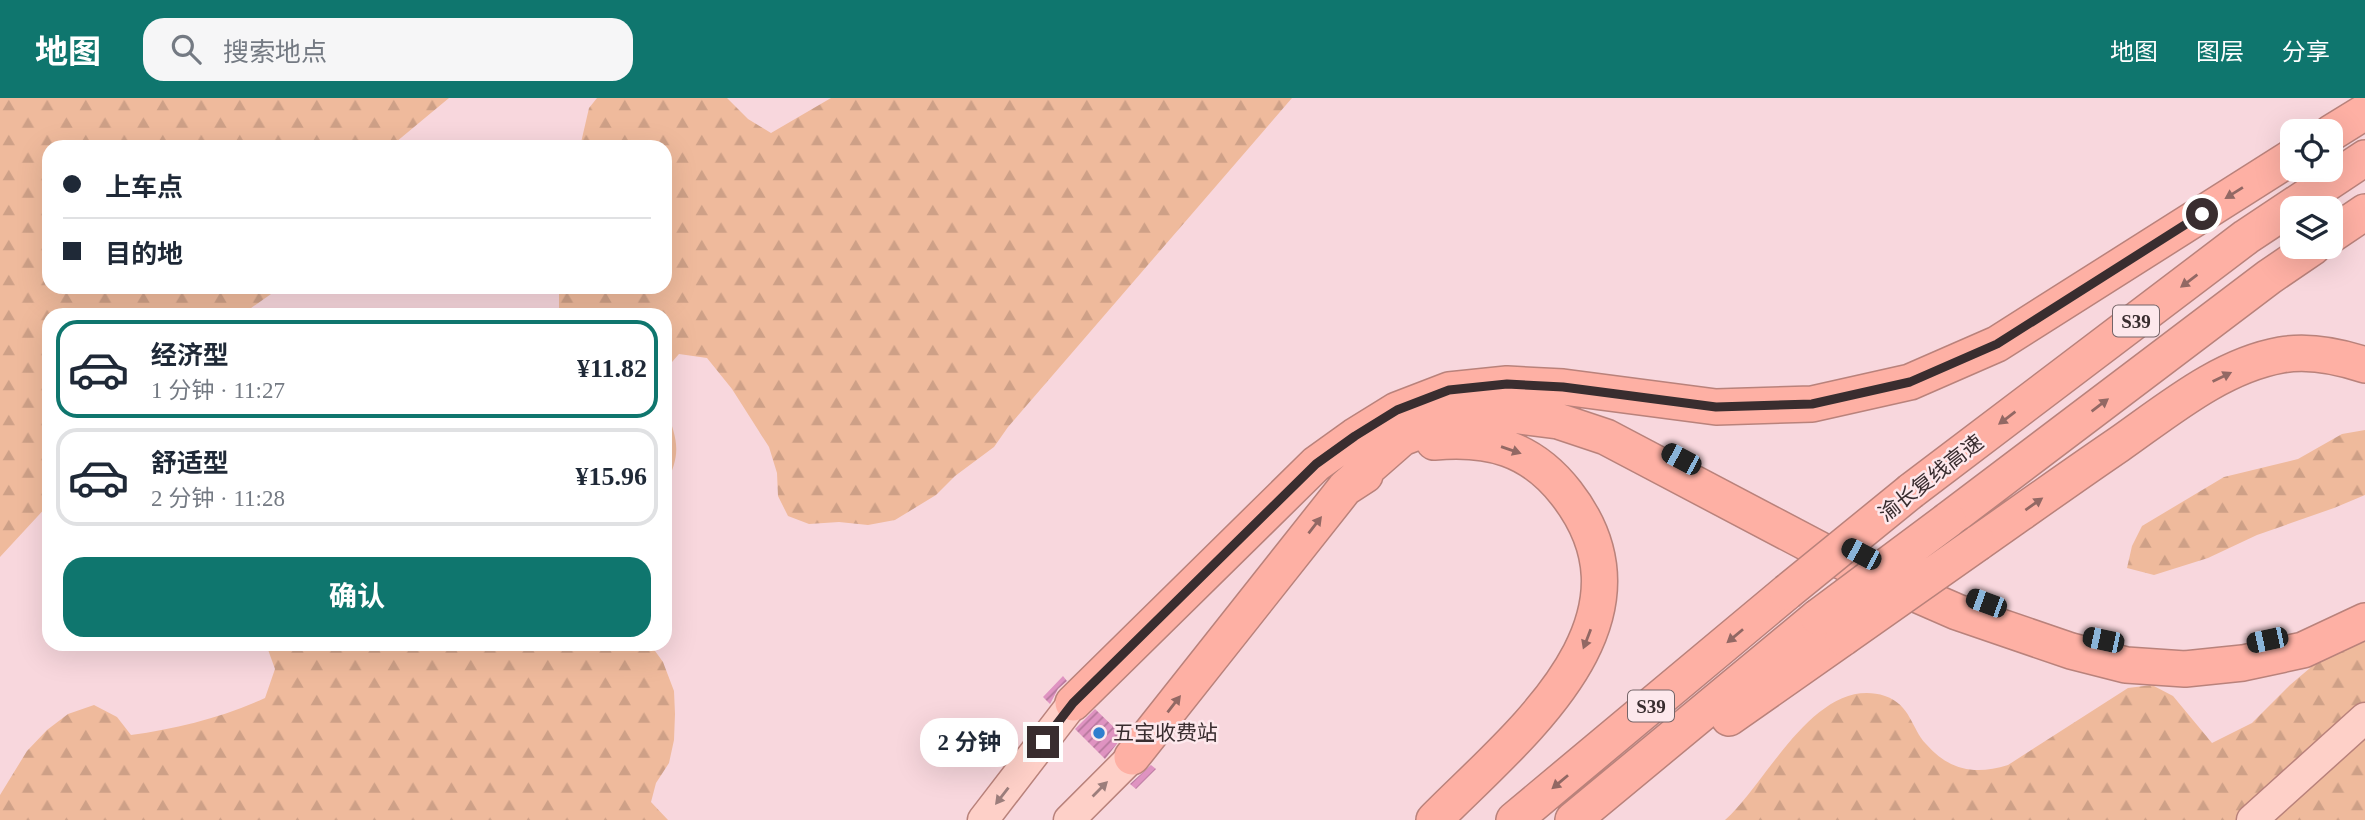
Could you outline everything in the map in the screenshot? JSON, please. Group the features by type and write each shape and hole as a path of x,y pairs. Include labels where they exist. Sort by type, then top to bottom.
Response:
{"highway":[{"path":"2343,126 2365,112"},
{"name":"渝长复线高速","path":"1514,820 1912,491 2246,237 2365,158"},
{"path":"1073,703 1316,464 1397,410 1449,390 1507,384 1563,387 1716,407 1812,404 1910,382 1997,344 2280,165"},
{"path":"2343,227 2365,212"},
{"name":"渝长复线高速","path":"1573,820 1830,627 1948,520 2295,259"},
{"path":"1583,820 1830,627 1978,543 2194,391 2252,363 2282,355 2313,353 2365,365"},
{"path":"1397,410 1451,401 1506,398 1562,405 1613,423 1861,554 2076,635 2130,646 2181,652 2241,646 2294,634 2365,600"},
{"path":"1132,757 1345,488 1402,438 1454,418 1505,414 1558,421 1606,437 1847,564 1957,612 2071,651 2126,665 2185,669 2244,663 2303,650 2365,621"},
{"path":"1345,488 1405,451 1429,442 1487,441 1522,453 1553,477 1575,505 1591,533 1598,562 1600,594 1583,652 1569,676 1525,727 1434,820"}],"main road":[{"path":"983,820 1073,703"},
{"path":"2252,820 2365,718"},
{"path":"1069,820 1132,757"}],"green space":[{"path":"0,98 449,98 398,140 42,140 42,294 271,294 251,308 42,308 42,512 0,557"},
{"path":"597,98 727,98 748,119 771,133 831,98 1292,98 1008,427 994,447 955,476 936,495 895,520 868,525 839,522 809,524 788,516 778,496 777,473 769,447 732,389 707,358 679,354 672,362 672,308 559,308 559,294 672,294 672,140 582,140 589,108"},
{"path":"672,426 676,447 672,470"},
{"path":"2365,430 2365,495 2257,535 2208,558 2154,575 2127,568 2132,546 2142,526 2224,477 2298,459 2342,434"},
{"path":"2365,627 2365,820 1725,820 1815,716 1837,701 1860,693 1885,696 1894,700 1935,753 1954,765 1974,770 2008,765 2128,688 2152,685 2173,696 2212,743 2252,723 2290,685 2330,651"},
{"path":"269,651 655,651 663,662 674,691 674,740 669,763 656,783 651,802 668,820 0,820 0,795 27,751 47,730 68,714 94,705 117,717 131,735 182,726 265,698 275,669"}],"building":[{"path":"1063,676 1067,681 1058,689 1050,704 1043,697"},
{"path":"1095,709 1123,736 1105,759 1075,729"},
{"path":"1151,765 1156,769 1136,789 1130,784"}],"place":[{"name":"五宝收费站","path":"1099,733"}],"route":[{"path":"1043,742 1073,703 1316,464 1397,410 1449,390 1507,384 1563,387 1716,407 1812,404 1910,382 1997,344 2202,214"}]}
